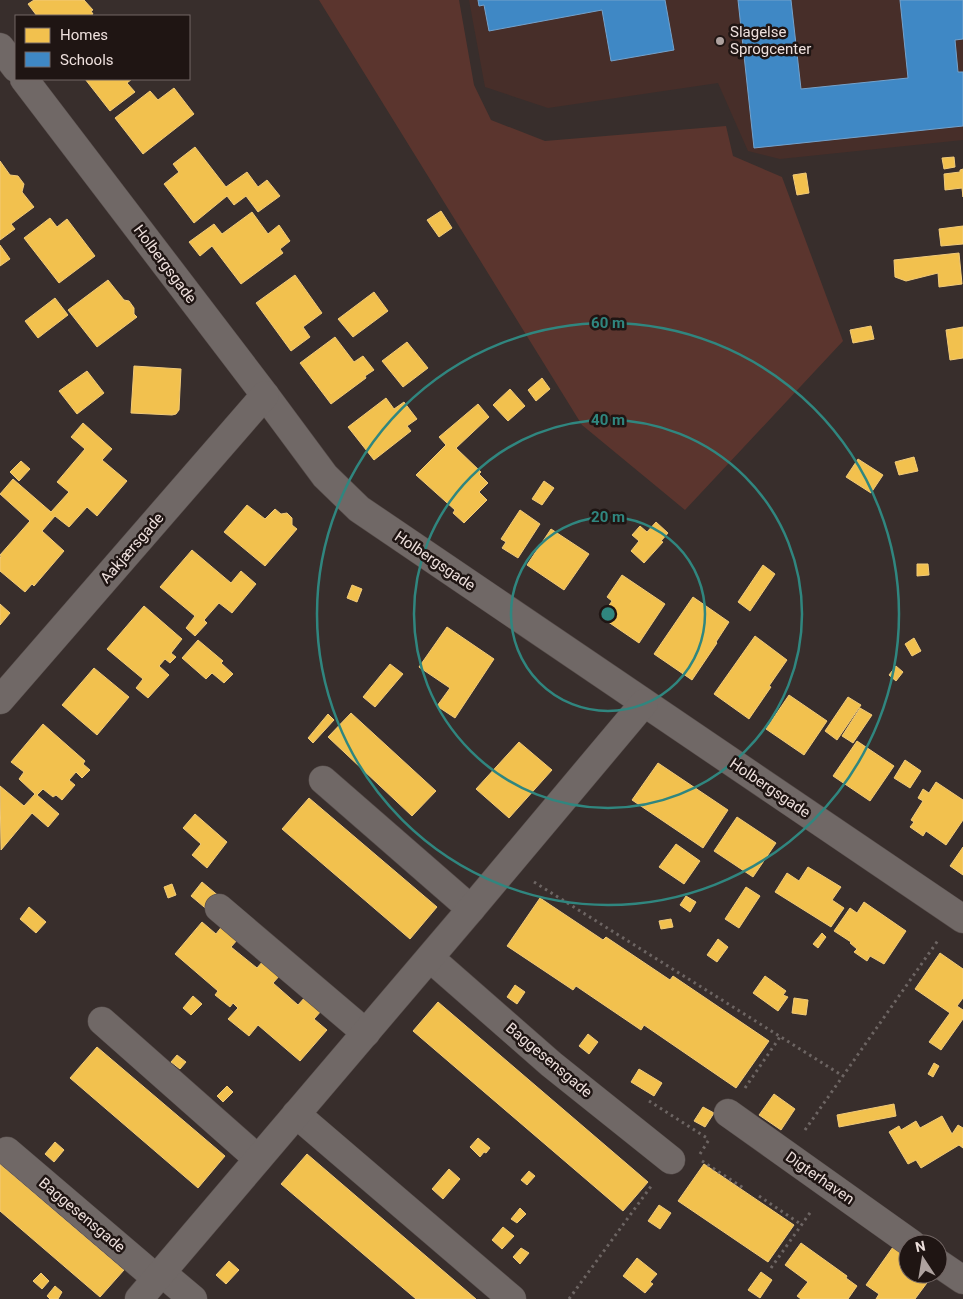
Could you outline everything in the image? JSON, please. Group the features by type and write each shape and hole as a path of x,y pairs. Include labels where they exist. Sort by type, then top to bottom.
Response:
{"street":[{"path":"0,47 15,67"},
{"name":"Holbergsgade","path":"25,80 325,476 359,509 960,916"},
{"name":"Aakjærsgade","path":"0,700 265,395"},
{"path":"139,1299 430,958 644,703"},
{"path":"323,780 471,909"},
{"path":"219,908 366,1032"},
{"name":"Baggesensgade","path":"430,958 551,1064 670,1160"},
{"path":"102,1021 258,1159"},
{"name":"Digterhaven","path":"728,1113 898,1234"},
{"path":"296,1114 512,1299"},
{"name":"Baggesensgade","path":"7,1151 159,1276 193,1299"},
{"path":"948,1270 963,1280"}],"path":[{"path":"508,865 843,1076"},
{"path":"787,1155 960,916"},
{"path":"745,1189 697,1158 780,1037"},
{"path":"568,1299 670,1160"},
{"path":"772,1268 830,1185"},
{"path":"759,1196 802,1225"}],"shaded area":[{"path":"319,0 459,0 474,85 491,120 545,141 726,126 733,156 782,177 843,341 685,510 582,425"},
{"name":"Slagelse Sprogcenter","path":"469,0 963,0 963,140 780,159 748,151 718,83 548,108 485,87"}],"building: Homes":[{"path":"34,0 84,0 93,10 91,11 93,14 36,15 28,4"},
{"path":"86,80 131,80 127,83 135,92 110,111"},
{"path":"174,88 194,114 143,154 115,118 150,91 158,100"},
{"path":"195,147 226,187 247,172 258,187 267,180 280,196 258,212 246,196 234,205 227,196 194,223 164,184 179,172 173,164"},
{"path":"954,157 955,167 944,169 942,158"},
{"path":"0,161 10,175 18,176 24,184 22,192 34,207 11,224 15,229 0,240"},
{"path":"963,169 963,197 962,188 945,190 944,174 960,172"},
{"path":"806,173 809,193 797,195 793,175"},
{"path":"441,211 452,228 439,237 427,220"},
{"path":"252,212 268,234 279,225 290,241 280,249 283,253 241,284 212,246 200,256 189,242 214,224 222,234"},
{"path":"50,218 57,227 67,219 95,256 59,283 24,238"},
{"path":"963,226 963,244 941,246 939,229"},
{"path":"0,245 10,259 0,266"},
{"path":"959,253 962,284 939,287 938,273 906,281 895,277 894,260"},
{"path":"295,275 322,313 303,327 310,337 291,351 256,303"},
{"path":"108,280 124,300 129,301 137,317 97,347 68,310"},
{"path":"374,292 388,311 353,337 338,319"},
{"path":"55,298 68,315 38,338 25,321"},
{"path":"871,326 874,339 853,343 850,330"},
{"path":"963,327 963,358 950,360 946,330"},
{"path":"335,337 354,362 363,356 374,370 331,404 300,363"},
{"path":"407,342 428,368 403,387 382,361"},
{"path":"134,366 181,369 179,410 176,414 131,413"},
{"path":"87,371 104,393 77,414 59,391"},
{"path":"542,378 550,389 536,401 528,390"},
{"path":"510,389 525,406 508,421 493,405"},
{"path":"386,398 394,409 404,402 417,419 407,426 411,431 374,460 348,427"},
{"path":"478,404 489,417 456,448 481,472 479,474 488,483 479,492 487,500 464,523 453,513 455,510 416,475 446,445 439,437"},
{"path":"83,423 112,449 102,460 127,481 97,516 87,507 69,527 55,516 42,531 64,551 34,586 32,584 25,592 0,571 0,555 30,521 0,494 13,479 51,512 69,492 57,482 85,449 71,437"},
{"path":"914,457 918,471 899,475 895,462"},
{"path":"858,459 883,475 871,493 846,477"},
{"path":"21,461 30,469 19,481 10,472"},
{"path":"544,481 554,488 542,505 532,499"},
{"path":"247,505 265,519 275,509 281,514 287,513 292,518 292,525 297,529 265,566 224,532"},
{"path":"520,510 540,524 518,558 502,548 506,542 501,539"},
{"path":"656,522 668,533 661,541 663,542 644,563 631,551 639,541 632,535 640,526 647,532"},
{"path":"551,529 589,554 564,590 527,565"},
{"path":"192,550 231,583 241,571 256,584 232,613 219,603 204,620 207,623 195,636 186,628 195,616 160,587"},
{"path":"917,564 928,564 929,575 917,576"},
{"path":"763,565 775,574 750,611 738,602"},
{"path":"622,575 665,604 639,643 601,617 612,601 607,597"},
{"path":"352,585 362,589 357,602 347,598"},
{"path":"693,597 729,622 692,680 654,654"},
{"path":"0,604 10,613 0,625"},
{"path":"144,606 182,639 171,653 176,657 170,663 165,659 159,666 169,675 148,698 136,688 143,679 107,649"},
{"path":"447,627 494,659 455,718 437,706 450,688 419,667"},
{"path":"755,636 787,660 749,719 714,694"},
{"path":"914,638 921,651 912,656 905,644"},
{"path":"198,640 223,661 221,663 233,674 224,683 212,673 206,679 182,658"},
{"path":"390,664 403,674 375,707 363,697"},
{"path":"896,666 903,672 896,681 889,675"},
{"path":"94,668 129,697 97,735 62,705"},
{"path":"789,695 827,721 804,755 766,729"},
{"path":"848,697 861,705 837,740 825,731"},
{"path":"860,708 872,715 853,743 842,736"},
{"path":"351,713 436,791 412,816 328,737"},
{"path":"328,714 334,720 313,743 308,738"},
{"path":"43,724 85,761 83,764 90,770 82,778 76,772 69,780 75,785 62,800 56,795 53,797 43,789 37,795 59,814 48,827 32,813 1,850 0,786 24,806 35,794 19,779 24,772 11,762"},
{"path":"857,741 894,766 870,801 833,776"},
{"path":"519,742 552,770 509,818 476,789"},
{"path":"905,760 921,771 910,788 894,778"},
{"path":"658,763 728,810 703,848 632,800"},
{"path":"936,782 963,800 963,820 946,845 926,831 923,836 910,827 914,822 911,820 923,801 918,798 923,789 929,793"},
{"path":"309,798 437,907 410,939 282,829"},
{"path":"195,814 227,842 207,868 192,855 201,844 183,828"},
{"path":"737,817 776,843 753,877 714,851"},
{"path":"676,844 700,861 684,884 659,867"},
{"path":"963,847 963,875 950,866"},
{"path":"808,867 841,887 832,900 844,908 831,927 775,892 787,873 799,881"},
{"path":"202,882 221,898 210,912 191,896"},
{"path":"172,884 176,895 168,898 164,887"},
{"path":"746,887 760,896 739,928 725,919"},
{"path":"686,896 696,902 690,912 680,905"},
{"path":"540,898 603,940 606,937 670,980 673,976 769,1041 736,1088 644,1025 641,1030 576,986 573,990 507,946"},
{"path":"864,902 906,931 884,964 870,956 867,961 854,952 857,949 851,942 834,931 850,908 857,913"},
{"path":"29,907 46,922 36,933 20,919"},
{"path":"671,919 673,927 661,929 659,921"},
{"path":"202,922 216,934 223,925 238,939 231,947 257,968 264,960 281,974 273,983 298,1005 306,996 322,1010 314,1019 327,1030 300,1061 258,1025 249,1036 228,1019 238,1008 233,1003 230,1007 215,995 218,991 175,954"},
{"path":"822,933 826,937 818,948 813,944"},
{"path":"718,939 728,947 717,962 707,955"},
{"path":"940,953 963,969 963,998 957,1006 963,1010 963,1019 941,1050 929,1042 950,1013 915,989"},
{"path":"765,976 786,991 783,995 788,997 778,1011 753,993"},
{"path":"515,985 525,992 517,1004 507,997"},
{"path":"193,996 202,1004 191,1015 183,1008"},
{"path":"794,998 808,1000 806,1015 792,1013"},
{"path":"438,1002 648,1182 623,1211 413,1031"},
{"path":"588,1034 598,1042 589,1054 579,1046"},
{"path":"97,1047 225,1156 198,1188 70,1078"},
{"path":"177,1055 186,1062 180,1069 171,1062"},
{"path":"934,1063 939,1066 933,1077 928,1074"},
{"path":"639,1069 662,1083 654,1096 631,1082"},
{"path":"227,1086 233,1092 223,1102 217,1096"},
{"path":"774,1094 795,1109 781,1130 759,1115"},
{"path":"894,1104 896,1116 839,1127 837,1115"},
{"path":"703,1107 714,1113 705,1127 694,1121"},
{"path":"942,1116 952,1134 958,1125 963,1128 963,1148 959,1145 921,1168 916,1160 908,1164 889,1132 899,1126 901,1130 916,1121 920,1128"},
{"path":"478,1138 490,1148 480,1157 470,1147"},
{"path":"55,1142 64,1150 54,1162 45,1154"},
{"path":"307,1154 476,1299 416,1299 281,1184"},
{"path":"0,1164 124,1270 100,1297 0,1211"},
{"path":"704,1164 794,1225 768,1262 678,1201"},
{"path":"449,1169 460,1179 443,1199 432,1189"},
{"path":"529,1171 535,1176 527,1185 521,1180"},
{"path":"659,1205 671,1213 660,1229 648,1221"},
{"path":"520,1208 526,1214 517,1223 511,1219"},
{"path":"503,1227 514,1236 502,1249 492,1240"},
{"path":"801,1243 847,1276 846,1278 857,1286 848,1299 801,1299 797,1296 808,1282 785,1265"},
{"path":"893,1247 898,1251 898,1284 926,1284 915,1299 876,1299 879,1294 866,1285"},
{"path":"521,1248 529,1253 520,1264 513,1257"},
{"path":"637,1258 657,1274 650,1282 653,1284 645,1293 623,1276"},
{"path":"229,1261 239,1270 226,1284 216,1275"},
{"path":"761,1272 772,1280 760,1298 748,1290"},
{"path":"41,1273 49,1281 42,1289 33,1281"},
{"path":"55,1286 62,1292 58,1299 50,1299 47,1296"}],"building: Schools":[{"path":"478,0 665,0 674,50 611,61 602,10 489,31 484,5 479,6"},
{"path":"738,0 791,0 801,89 908,78 900,0 963,0 963,39 955,40 958,72 963,72 963,126 754,148"}],"place":[{"name":"Slagelse Sprogcenter","path":"720,41"}]}
